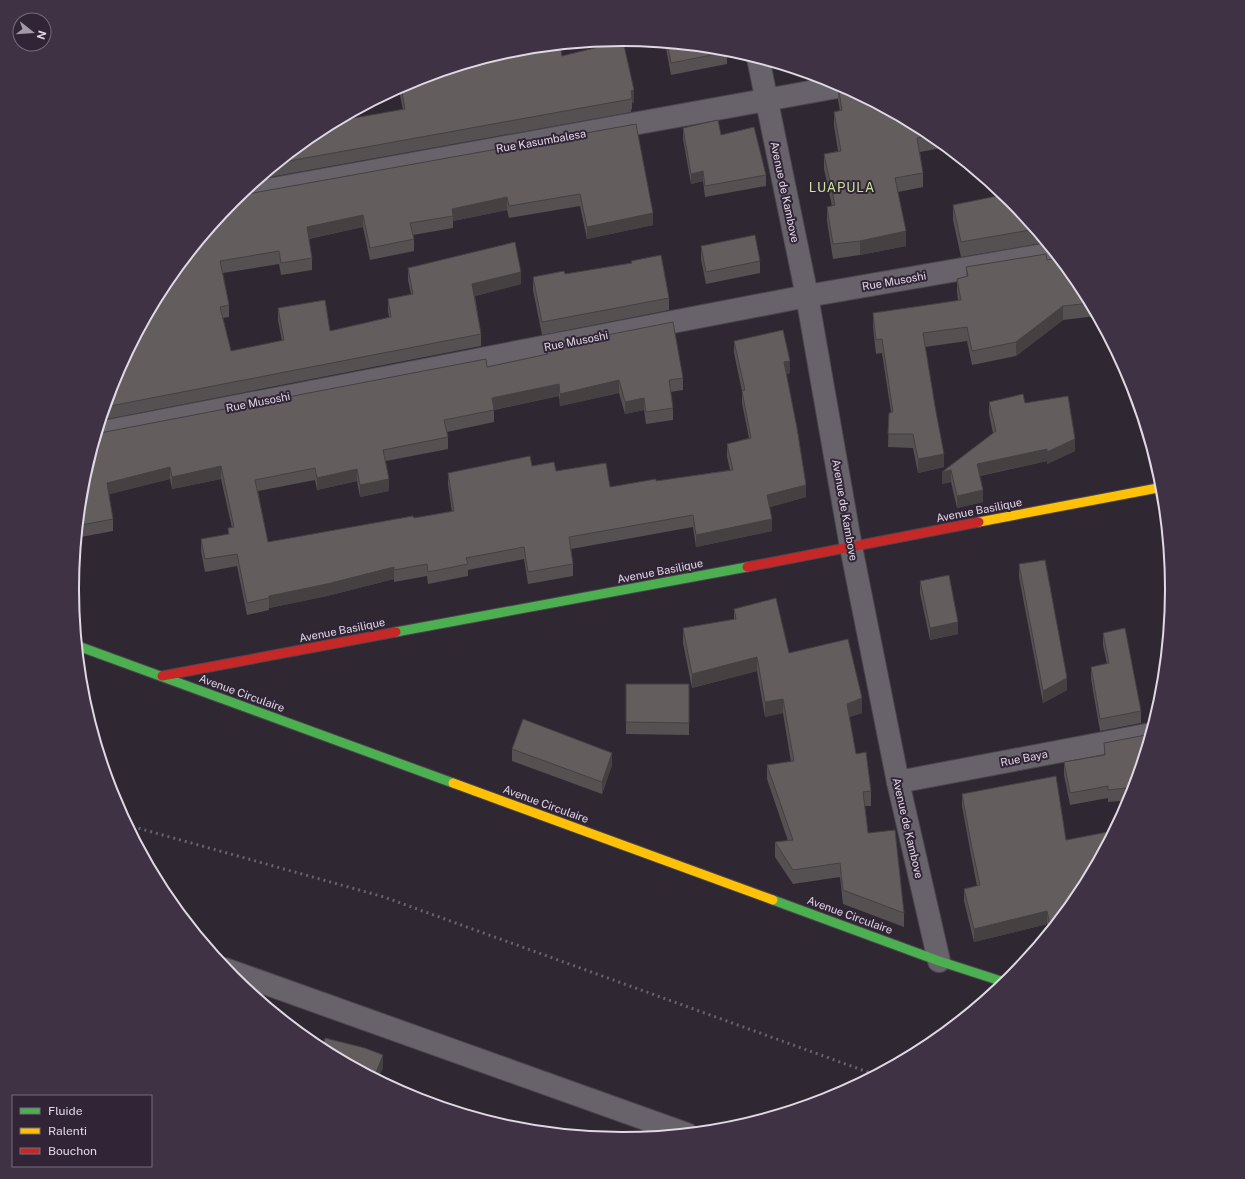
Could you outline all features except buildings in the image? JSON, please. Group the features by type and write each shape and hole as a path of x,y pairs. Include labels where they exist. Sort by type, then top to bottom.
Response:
{"street":[{"name":"Avenue de Kambove","path":"759,64 807,296 851,547 898,782 939,960"},
{"name":"Rue Kasumbalesa","path":"251,193 832,88"},
{"name":"Rue Musoshi","path":"103,432 807,296 1050,254"},
{"name":"Avenue Basilique","path":"162,676 1157,488"},
{"name":"Avenue Circulaire","path":"83,648 939,960 1002,979"},
{"name":"Rue Baya","path":"898,782 1146,735"},
{"path":"241,977 676,1130"}],"railway":[{"path":"134,827 384,897 870,1073"}],"traffic: fast":[{"path":"396,632 747,567"},
{"path":"83,648 453,783"},
{"path":"773,900 939,961 1000,981"}],"traffic: slow":[{"path":"979,522 1157,488"},
{"path":"453,783 773,900"}],"traffic: jam":[{"path":"747,567 979,522"},
{"path":"162,676 396,632"}],"district":[{"name":"LUAPULA","path":"842,187"}]}
